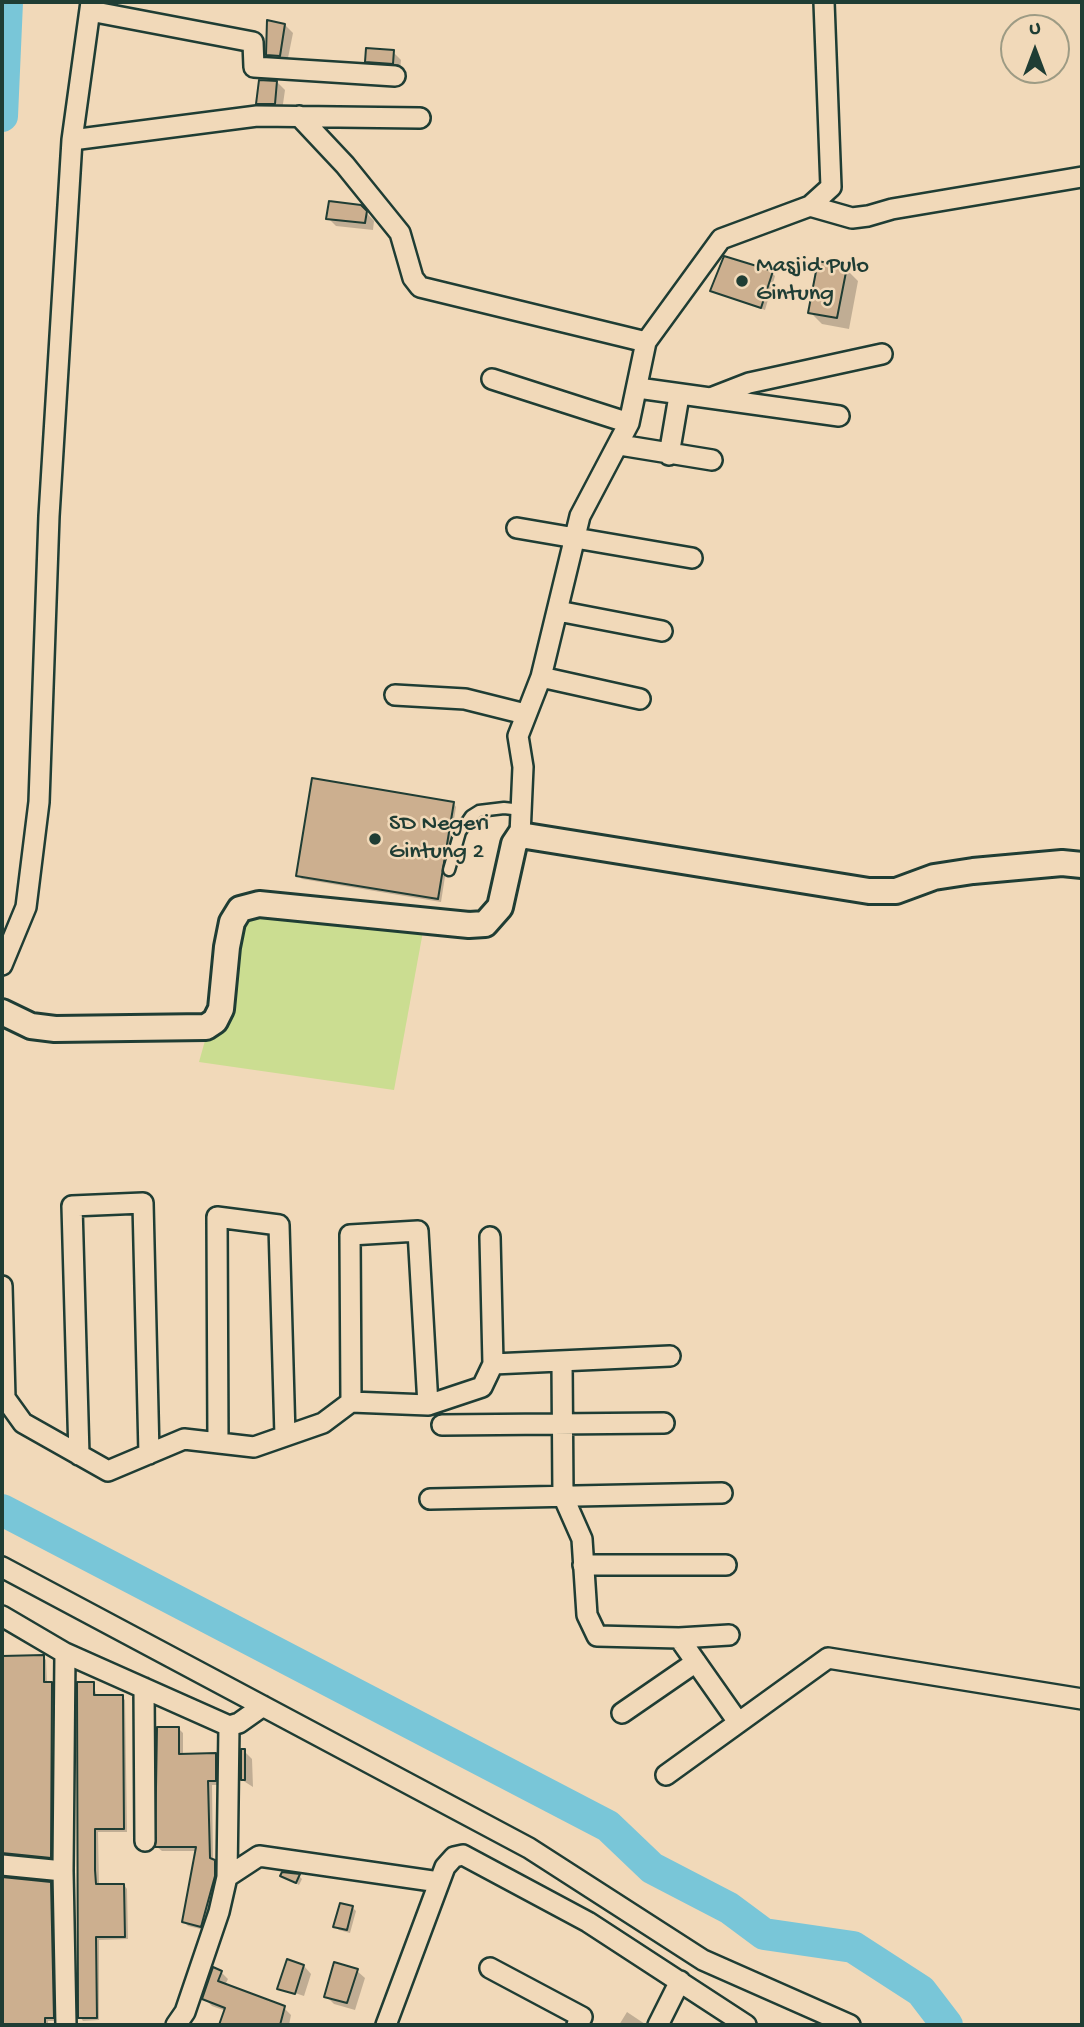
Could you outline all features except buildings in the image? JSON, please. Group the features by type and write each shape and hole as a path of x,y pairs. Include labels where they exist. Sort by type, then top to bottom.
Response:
{"street":[{"path":"2,1012 31,1026 55,1029 206,1027 215,1021 220,1009 229,935 240,909 259,904 469,925 485,924 500,906 514,844 520,835 523,810 523,767 517,741 541,677 574,539 586,501 620,445 629,423 646,342 721,239 810,206 827,194 832,184 824,2"},
{"path":"2,965 26,906 39,802 49,516 72,140 91,7 253,42 254,67 395,76"},
{"path":"72,140 257,116 420,118"},
{"path":"299,116 345,165 400,233 413,278 421,287 646,342"},
{"path":"810,206 852,218 1082,177"},
{"path":"709,399 749,383 882,354"},
{"path":"492,379 629,423"},
{"path":"638,388 679,396 839,416"},
{"path":"669,454 679,396"},
{"path":"620,445 712,460"},
{"path":"517,528 692,558"},
{"path":"558,611 662,631"},
{"path":"541,677 640,699"},
{"path":"395,695 465,699 525,714"},
{"path":"520,835 869,891 896,891 934,877 972,871 1062,863 1082,865"},
{"path":"79,1455 72,1206 142,1203 149,1454"},
{"path":"218,1443 217,1217 279,1225 285,1436"},
{"path":"351,1402 350,1236 418,1231 428,1405"},
{"path":"2,1286 5,1398 23,1423 107,1471 184,1439 254,1447 323,1423 351,1402 428,1405 482,1387 493,1364 490,1237"},
{"path":"493,1364 670,1356"},
{"path":"562,1361 563,1496 582,1539 587,1615 597,1636 679,1638 729,1635"},
{"path":"442,1425 664,1423"},
{"path":"430,1499 722,1493"},
{"path":"583,1565 726,1565"},
{"path":"2,1567 258,1710 529,1848 703,1960 850,2025"},
{"path":"2,1616 65,1653 229,1726"},
{"path":"679,1638 738,1722"},
{"path":"65,1653 63,1871 66,2025"},
{"path":"666,1775 828,1658 1082,1699"},
{"path":"622,1713 696,1662"},
{"path":"144,1688 145,1841"},
{"path":"229,1726 258,1710"},
{"path":"176,2025 185,2012 219,1912 227,1877 229,1726"},
{"path":"227,1877 259,1856 439,1882"},
{"path":"386,2025 439,1882 450,1860 468,1856 588,1922 745,2025"},
{"path":"2,1865 63,1871"},
{"path":"490,1968 584,2022"},
{"path":"658,2025 680,1981"}],"lane":[{"path":"449,870 460,832 471,816 479,811 504,808 523,810"}],"green space":[{"path":"245,898 426,915 394,1090 199,1062"}],"waterway":[{"path":"2,116 7,2"},
{"path":"2,1510 608,1826 652,1868 729,1908 764,1934 853,1947 921,1991 947,2025"}],"place":[{"name":"Masjid Pulo Gintung","path":"742,281"},
{"name":"SD Negeri Gintung 2","path":"375,839"}]}
